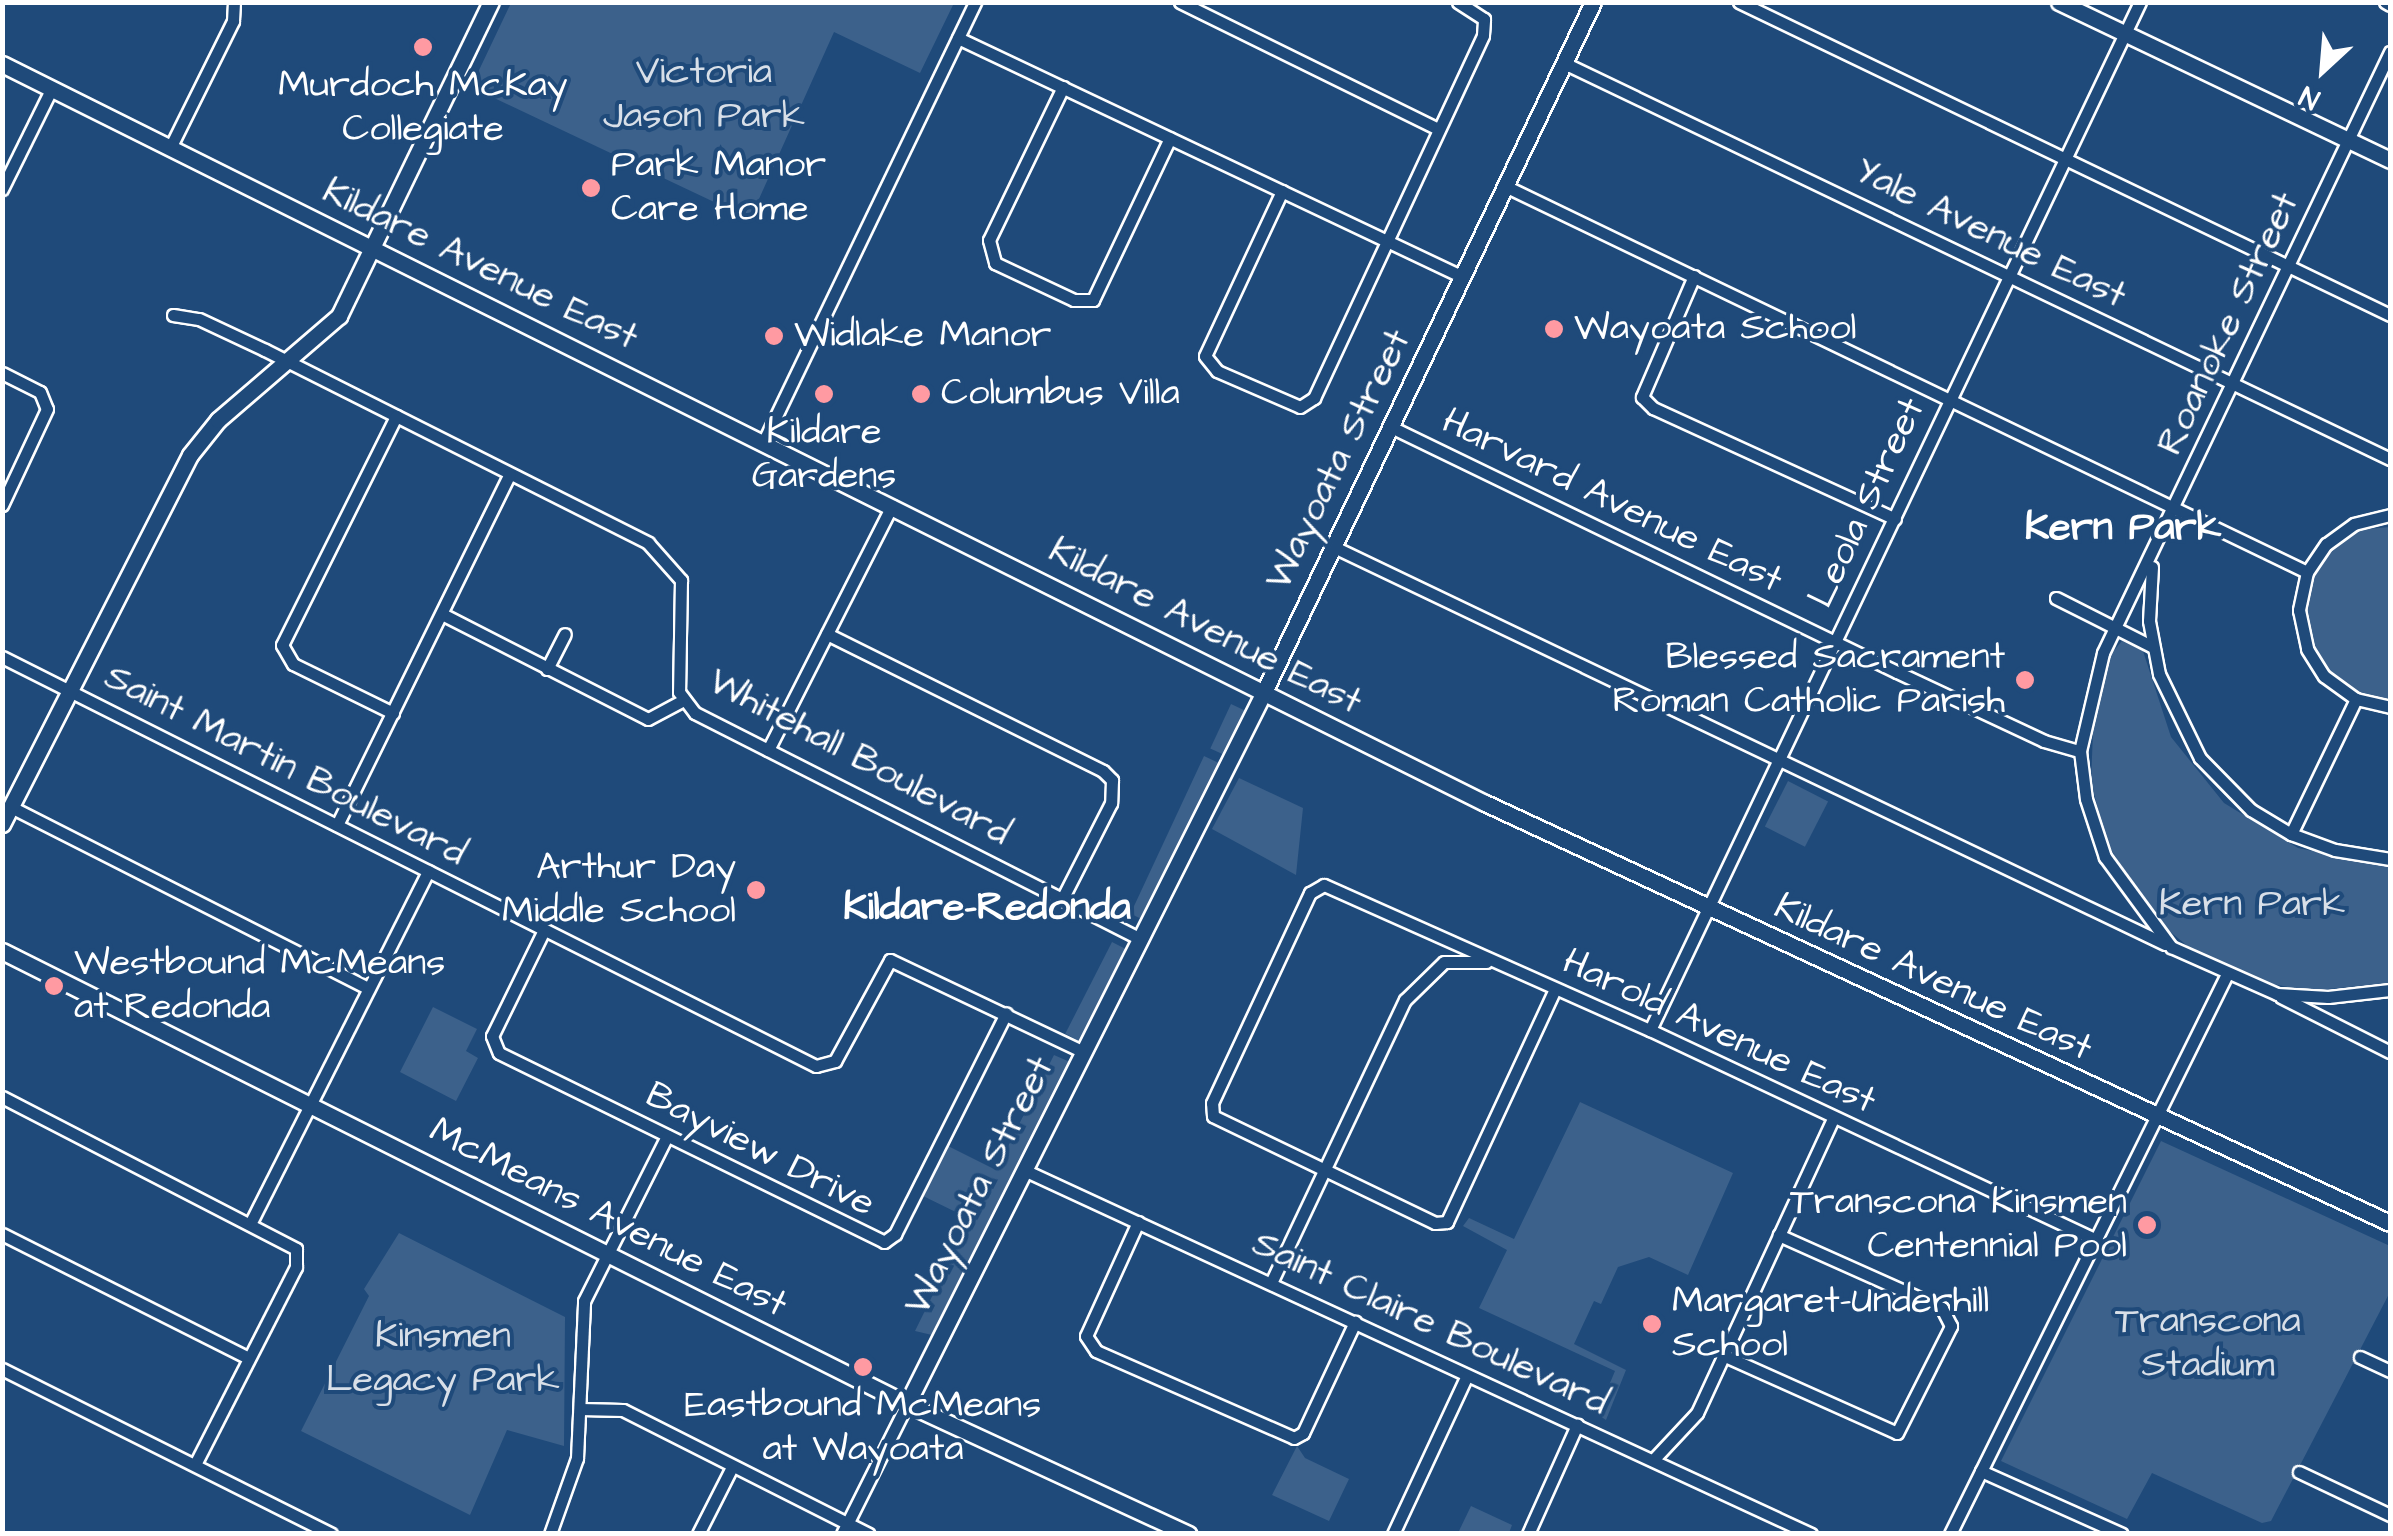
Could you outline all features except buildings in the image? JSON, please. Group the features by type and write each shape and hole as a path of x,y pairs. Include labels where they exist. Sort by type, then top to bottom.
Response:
{"street":[{"path":"170,148 233,21 234,2"},
{"path":"2,824 190,455 218,420 291,362 339,316 491,2"},
{"path":"763,442 975,2"},
{"path":"1180,2 1438,129"},
{"path":"1282,192 1205,356 1217,371 1283,403 1300,407 1314,398 1485,26 1477,12 1458,2"},
{"name":"Wayoata Street","path":"845,1528 1263,694 1593,2"},
{"path":"1738,2 2390,315"},
{"path":"2059,2 2390,160"},
{"name":"Leola Street","path":"1650,1030 2140,2"},
{"path":"958,38 1463,277"},
{"name":"Roanoke Street","path":"2277,994 2171,947 2106,858 2086,798 2080,750 2094,676 2115,627 2152,560 2390,52"},
{"name":"Yale Avenue East","path":"1564,63 2390,460"},
{"name":"Kildare Avenue East","path":"2,64 1263,694 1707,909 2390,1222"},
{"path":"1064,87 990,240 995,263 1074,300 1094,300 1170,138"},
{"path":"2,189 52,88"},
{"path":"1506,186 2308,572"},
{"path":"1694,276 1642,397 1653,408 1895,519"},
{"name":"Whitehall Boulevard","path":"173,316 199,319 291,362 648,543 675,569 684,593 683,700 695,713 1140,939"},
{"path":"2,373 40,392 48,408 2,505"},
{"path":"393,712 293,664 282,645 396,416"},
{"name":"Harvard Avenue East","path":"1391,427 2044,741 2080,750"},
{"path":"337,825 510,474"},
{"path":"768,750 892,506"},
{"path":"2390,515 2340,533 2308,572 2299,610 2307,649 2330,682 2356,699 2390,707"},
{"path":"1334,547 2171,947"},
{"path":"2152,560 2152,647 2168,704 2200,758 2251,810 2291,834 2335,850 2390,859"},
{"path":"2056,598 2152,647"},
{"path":"442,614 648,720 683,700"},
{"path":"547,669 565,634"},
{"path":"827,634 1104,771 1112,780 1111,803 1062,898"},
{"name":"Saint Martin Boulevard","path":"2,657 816,1066 835,1061 890,960 1084,1052"},
{"path":"2291,834 2356,699"},
{"path":"11,807 368,988"},
{"path":"251,1222 428,871"},
{"name":"Harold Avenue East","path":"1323,1172 1212,1116 1212,1102 1315,886 1331,886 1650,1030 2096,1240"},
{"name":"Bayview Drive","path":"544,930 492,1046 884,1242 895,1234 1006,1013"},
{"name":"McMeans Avenue East","path":"2,951 907,1404 1188,1534"},
{"path":"1271,1282 1404,1000 1423,976 1444,962 1498,964"},
{"path":"1950,1534 2159,1117 2226,974"},
{"path":"1323,1172 1435,1224 1447,1222 1555,989"},
{"path":"2277,994 2345,997 2390,990"},
{"path":"2277,994 2390,1052"},
{"path":"2,1097 289,1242 298,1258 195,1464"},
{"path":"1652,1460 1697,1412 1834,1117"},
{"path":"550,1534 573,1476 580,1409 579,1324 667,1136"},
{"name":"Saint Claire Boulevard","path":"1024,1170 1810,1534"},
{"path":"1138,1222 1086,1336 1096,1350 1130,1366 1294,1438 1304,1433 1355,1322"},
{"path":"2,1234 249,1358"},
{"path":"1725,1356 1897,1434 1952,1326 1942,1308 1779,1235"},
{"path":"2360,1357 2390,1371"},
{"path":"2,1369 331,1534"},
{"path":"1393,1534 1467,1374"},
{"path":"580,1409 623,1410 845,1528 869,1534"},
{"path":"1528,1534 1577,1425"},
{"path":"698,1534 732,1467"},
{"path":"1981,1471 2122,1534"},
{"path":"2299,1472 2390,1515"}],"green space":[{"name":"Victoria Jason Park","path":"511,2 954,3 920,73 834,32 750,219 471,87"},
{"path":"2390,527 2390,701 2361,694 2331,674 2313,647 2305,618 2311,579 2333,546 2356,530"},
{"name":"Kern Park","path":"2122,641 2143,651 2171,737 2224,803 2298,848 2390,867 2390,983 2307,991 2258,981 2197,954 2161,924 2107,844 2091,782 2094,707 2110,655"},
{"path":"1231,704 1246,711 1226,756 1210,748"},
{"path":"1204,756 1219,763 1146,921 1130,914"},
{"path":"1239,778 1303,808 1296,875 1212,829"},
{"path":"1788,781 1828,801 1805,847 1765,826"},
{"path":"1112,942 1126,949 1079,1041 1065,1034"},
{"path":"433,1007 477,1029 466,1051 478,1058 456,1101 400,1072"},
{"path":"1054,1055 1070,1062 932,1335 915,1331 970,1219 921,1195 946,1145 996,1170"},
{"path":"1580,1102 1733,1173 1688,1275 1649,1257 1618,1267 1601,1304 1594,1301 1574,1344 1626,1370 1606,1420 1597,1414 1615,1371 1479,1308 1507,1250 1463,1226 1469,1218 1514,1239"},
{"name":"Transcona Stadium","path":"2161,1141 2390,1246 2390,1292 2271,1521 2262,1523 2152,1473 2127,1519 2001,1461"},
{"name":"Kinsmen Legacy Park","path":"399,1233 565,1317 564,1446 507,1430 470,1515 301,1431 369,1296 364,1289"},
{"path":"1297,1446 1305,1458 1349,1479 1329,1521 1272,1495"},
{"path":"1471,1506 1512,1525 1509,1533 1458,1533"}],"place":[{"name":"Murdoch McKay Collegiate","path":"423,47"},
{"name":"Park Manor Care Home","path":"591,188"},
{"name":"Wayoata School","path":"1554,329"},
{"name":"Widlake Manor","path":"774,336"},
{"name":"Kildare Gardens","path":"824,394"},
{"name":"Columbus Villa","path":"921,394"},
{"name":"Blessed Sacrament Roman Catholic Parish","path":"2025,680"},
{"name":"Arthur Day Middle School","path":"756,890"},
{"name":"Westbound McMeans at Redonda","path":"54,986"},
{"name":"Transcona Kinsmen Centennial Pool","path":"2147,1225"},
{"name":"Margaret-Underhill School","path":"1652,1324"},
{"name":"Eastbound McMeans at Wayoata","path":"863,1367"}],"district":[{"name":"Kern Park","path":"2123,528"},
{"name":"Kildare–Redonda","path":"987,908"}]}
